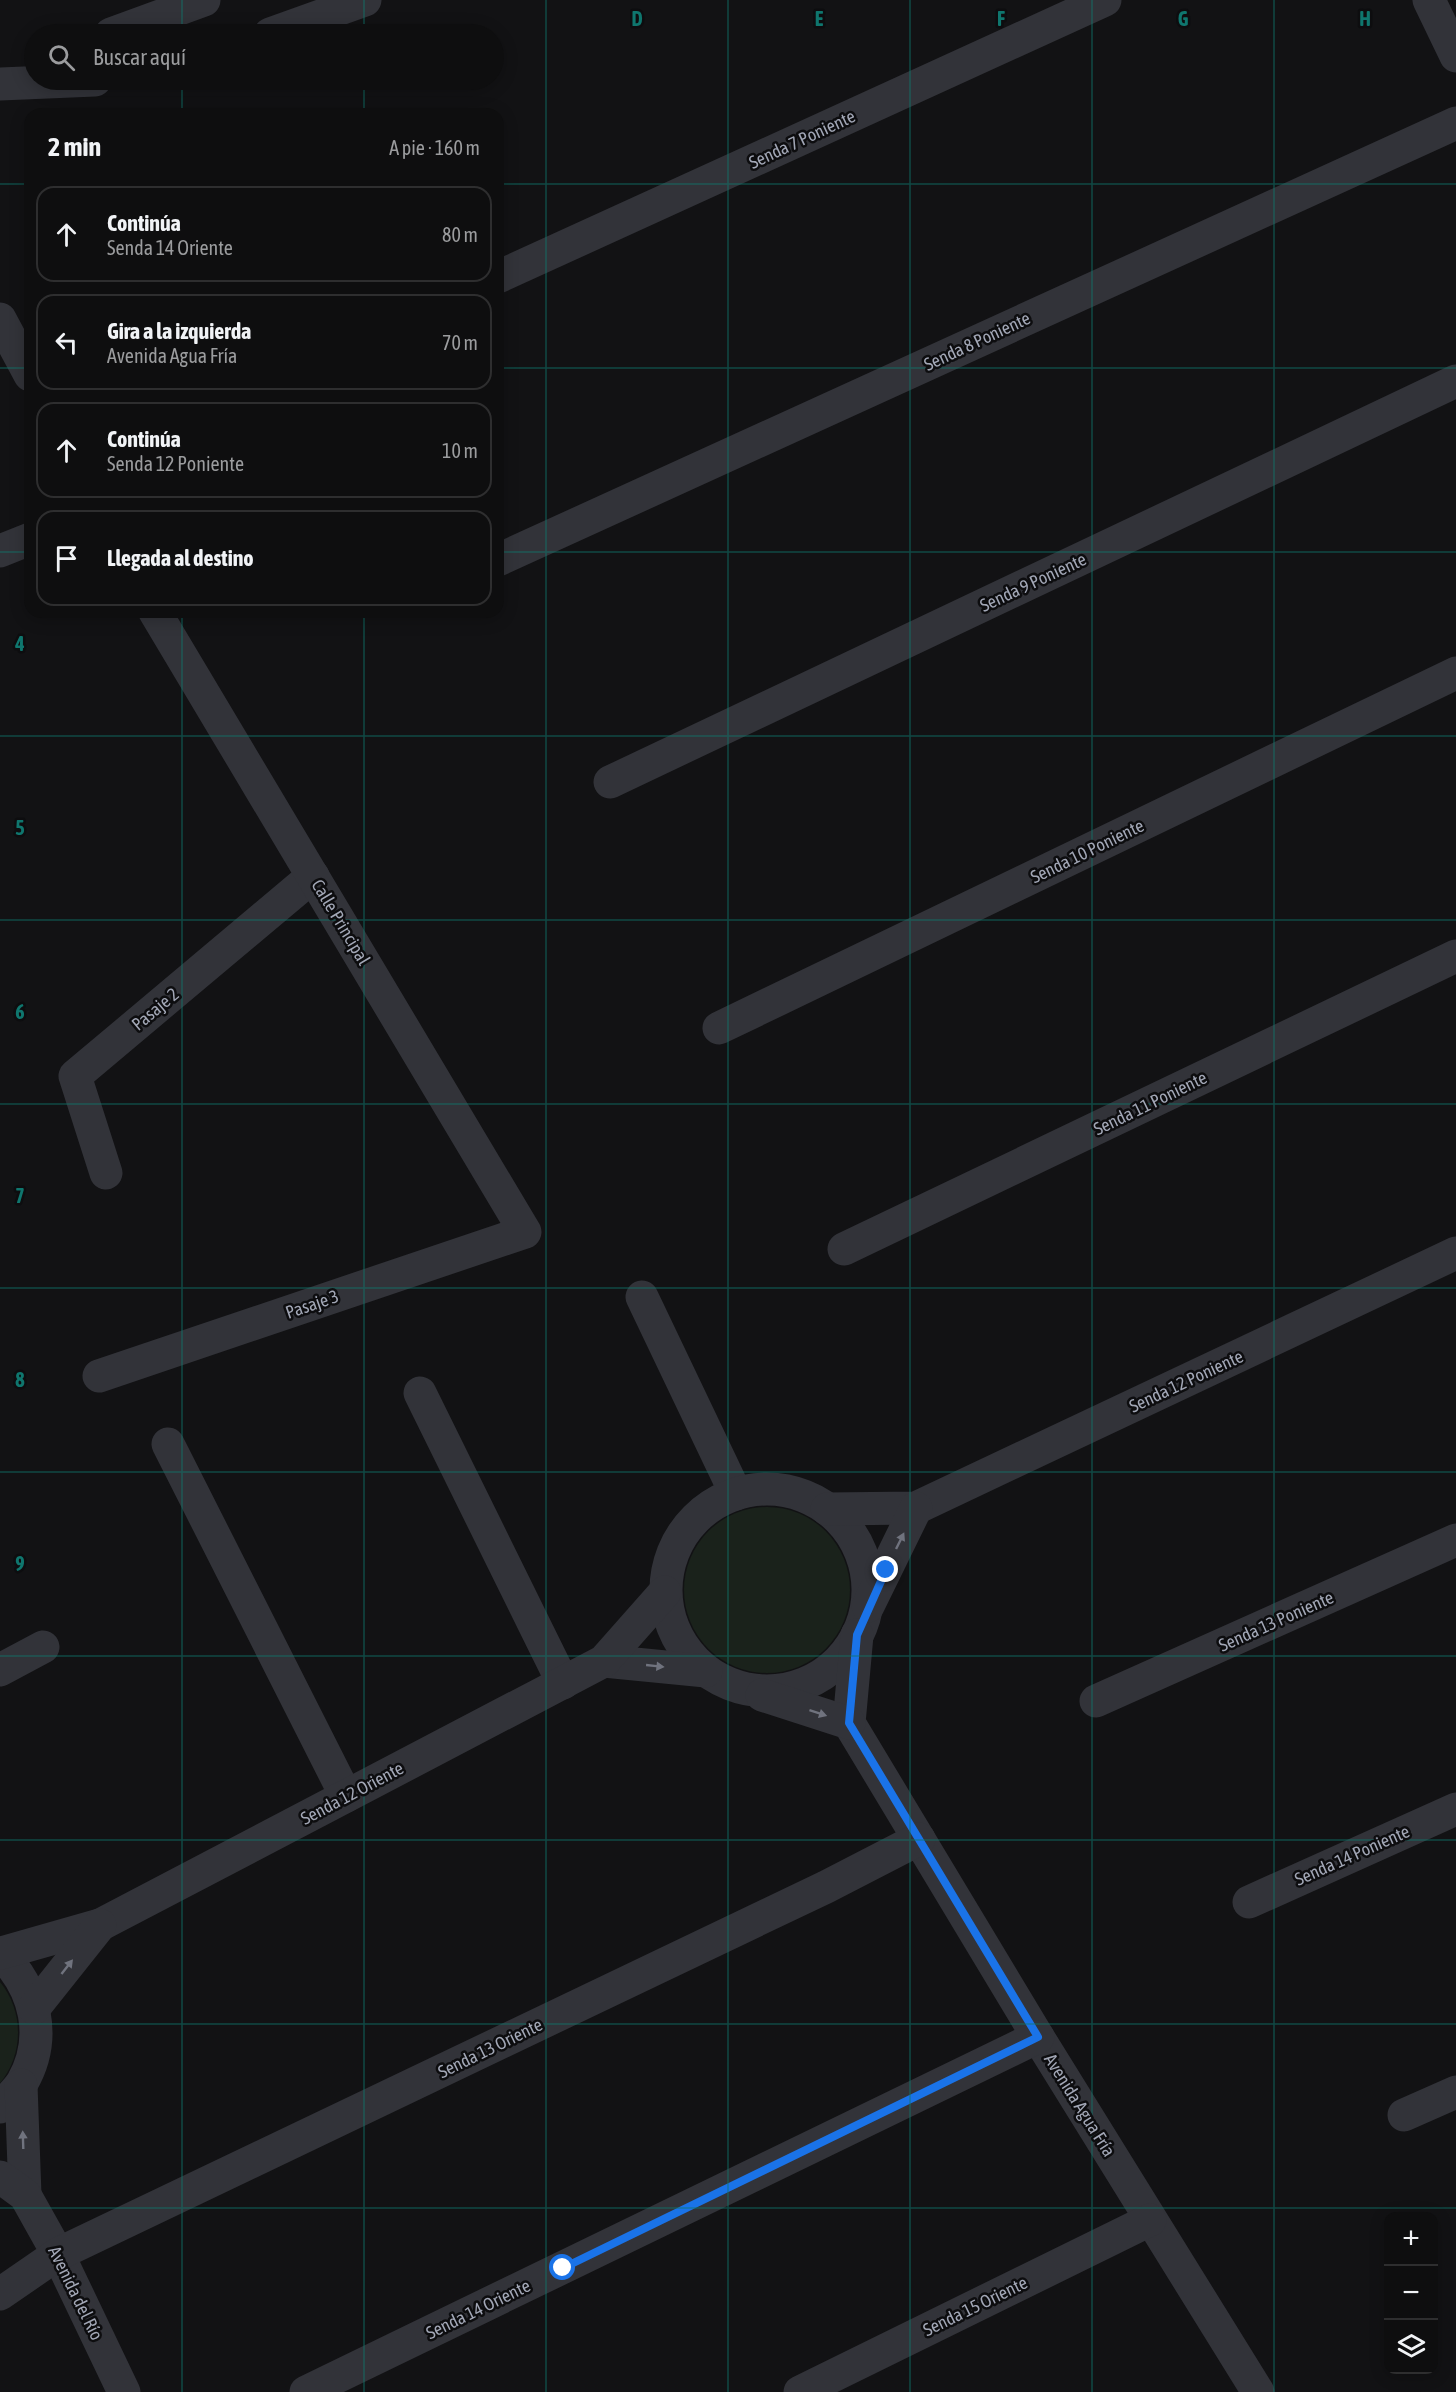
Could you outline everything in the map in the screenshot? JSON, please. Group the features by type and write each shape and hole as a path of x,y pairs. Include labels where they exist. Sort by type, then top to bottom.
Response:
{"street":[{"path":"138,24 204,0"},
{"path":"298,24 365,0"},
{"name":"Senda 7 Poniente","path":"504,274 1105,0"},
{"path":"1429,0 1456,56"},
{"path":"0,82 24,71"},
{"path":"0,82 24,81"},
{"name":"Senda 8 Poniente","path":"504,557 1456,123"},
{"path":"0,319 24,364"},
{"name":"Senda 9 Poniente","path":"610,782 1456,381"},
{"path":"0,551 24,541"},
{"name":"Calle Principal","path":"159,618 525,1232"},
{"name":"Senda 10 Poniente","path":"719,1028 1456,673"},
{"name":"Pasaje 2","path":"106,1173 75,1076 313,876"},
{"name":"Senda 11 Poniente","path":"844,1249 1456,957"},
{"name":"Pasaje 3","path":"99,1376 525,1232"},
{"name":"Senda 12 Poniente","path":"827,1509 916,1508 1456,1253"},
{"path":"642,1297 736,1494"},
{"path":"420,1393 562,1683"},
{"path":"168,1444 346,1796"},
{"path":"767,1489 798,1494 827,1509 844,1524 857,1544 865,1565 867,1588 849,1723 725,1682 706,1671 684,1650 671,1622 665,1592 670,1560 685,1532 707,1509 736,1494 767,1489"},
{"path":"746,1689 782,1689 799,1686 823,1674 843,1657 916,1508"},
{"name":"Senda 13 Poniente","path":"1096,1701 1456,1540"},
{"name":"Senda 12 Oriente","path":"0,1953 100,1925 604,1661 665,1592"},
{"path":"0,1670 43,1647"},
{"path":"604,1661 706,1671"},
{"name":"Avenida Agua Fría","path":"849,1723 1038,2037 1258,2392"},
{"name":"Senda 14 Poniente","path":"1249,1902 1456,1809"},
{"name":"Senda 13 Oriente","path":"58,2254 815,1893 919,1839"},
{"name":"Senda 12 Oriente","path":"34,2008 100,1925"},
{"path":"0,1953 16,1969 27,1988 34,2008 37,2034 32,2061 10,2096"},
{"name":"Senda 14 Oriente","path":"306,2392 1038,2037"},
{"path":"1404,2115 1456,2092"},
{"name":"Avenida del Río","path":"10,2096 13,2186 58,2254 124,2392"},
{"name":"Senda 15 Oriente","path":"800,2392 1150,2220"},
{"path":"0,2294 58,2254"}],"shaded area":[{"path":"767,1507 799,1514 826,1531 843,1558 850,1590 843,1622 826,1649 799,1666 767,1673 735,1666 708,1649 691,1622 684,1590 691,1558 708,1531 735,1514"},
{"path":"0,1982 14,2006 18,2032 14,2059 0,2083"}],"route":[{"path":"563,2268 1038,2037 849,1723 857,1635 886,1570"}]}
